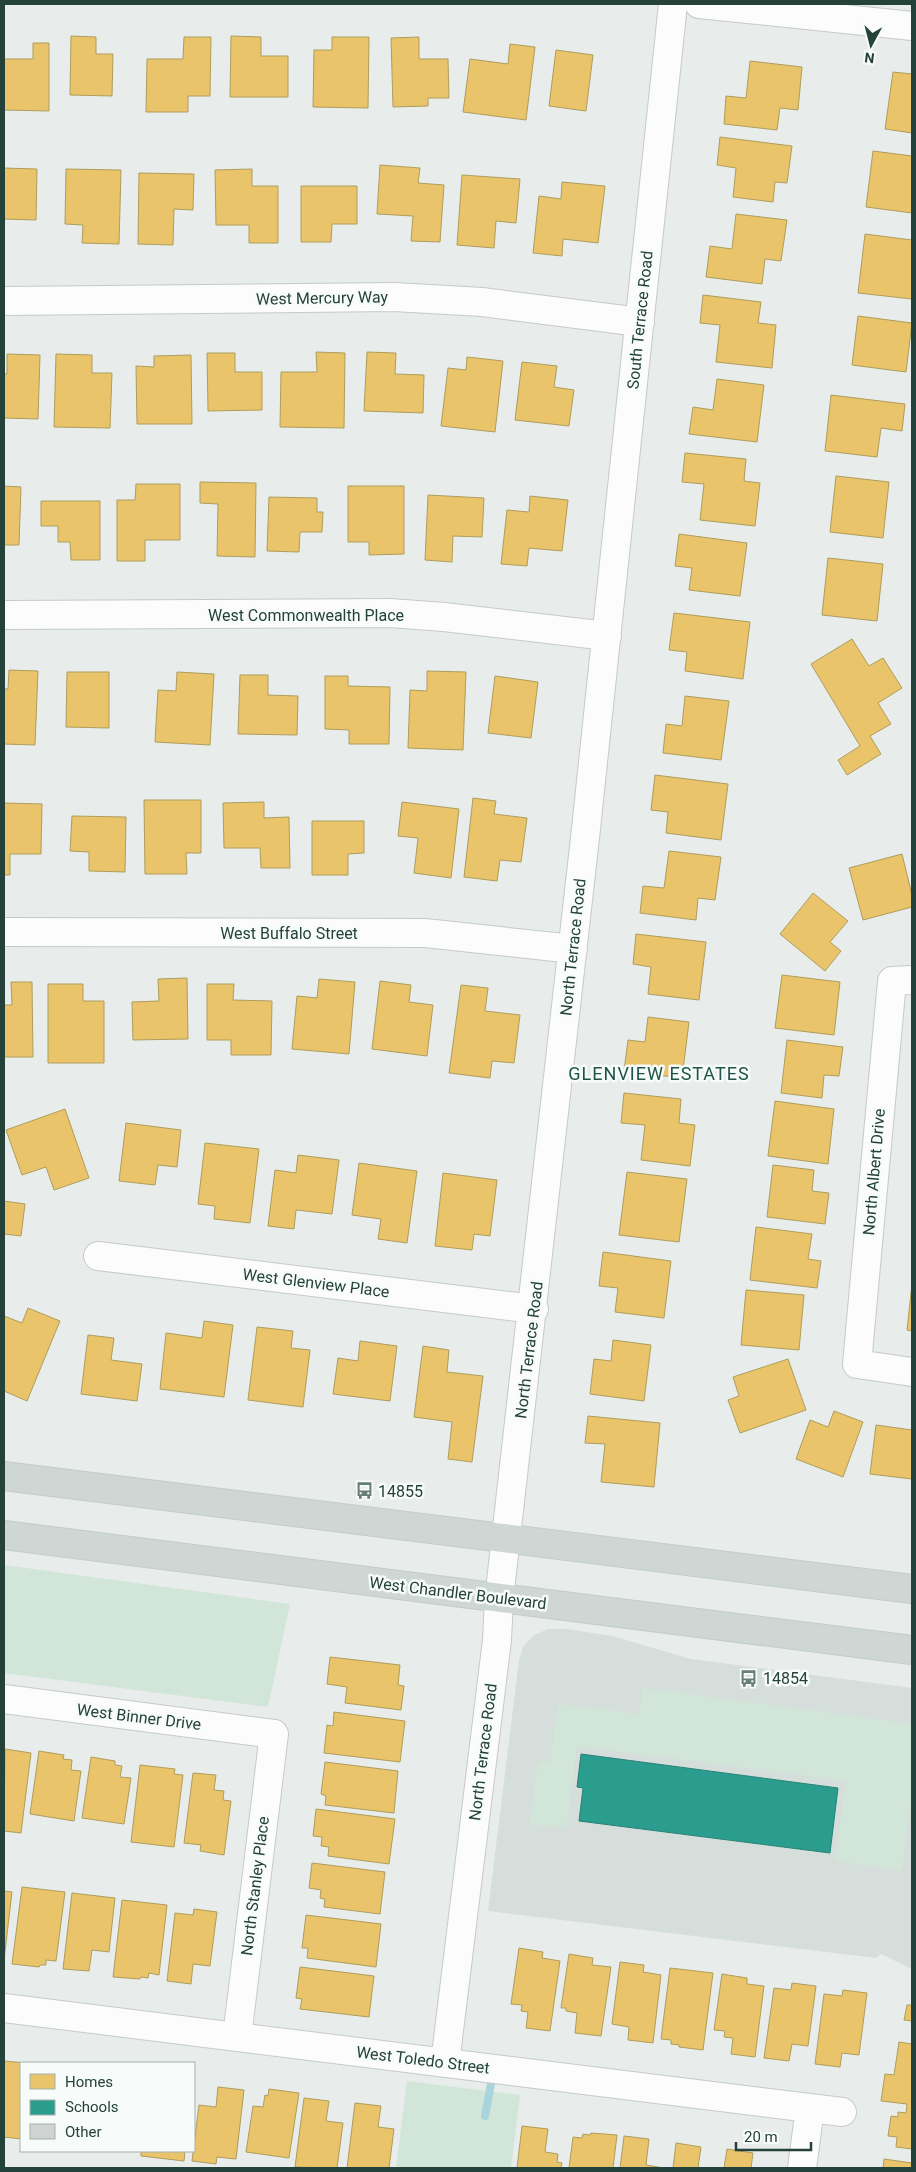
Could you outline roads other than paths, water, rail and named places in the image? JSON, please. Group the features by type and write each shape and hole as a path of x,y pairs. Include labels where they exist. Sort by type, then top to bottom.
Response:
{"main road":[{"path":"4,1476 912,1589"},
{"name":"West Chandler Boulevard","path":"4,1535 912,1650"}],"street":[{"name":"South Terrace Road","path":"608,636 673,4"},
{"path":"698,4 912,26"},
{"name":"West Mercury Way","path":"4,302 394,297 482,302 640,322"},
{"name":"West Commonwealth Place","path":"4,615 390,613 444,617 608,636"},
{"name":"North Terrace Road","path":"445,2063 497,1640 506,1538 534,1309 608,636"},
{"name":"West Buffalo Street","path":"4,932 425,933 573,949"},
{"name":"North Albert Drive","path":"902,981 857,1364 912,1372"},
{"name":"West Glenview Place","path":"98,1256 534,1309"},
{"name":"West Binner Drive","path":"4,1699 274,1734"},
{"name":"North Stanley Place","path":"237,2037 274,1734"},
{"name":"West Toledo Street","path":"4,2008 842,2112"},
{"path":"802,2168 810,2108"}],"waterway":[{"path":"485,2116 493,2073"}],"place":[{"name":"14855","path":"364,1491"},
{"name":"14854","path":"749,1678"}],"district":[{"name":"GLENVIEW ESTATES","path":"659,1073"}]}
